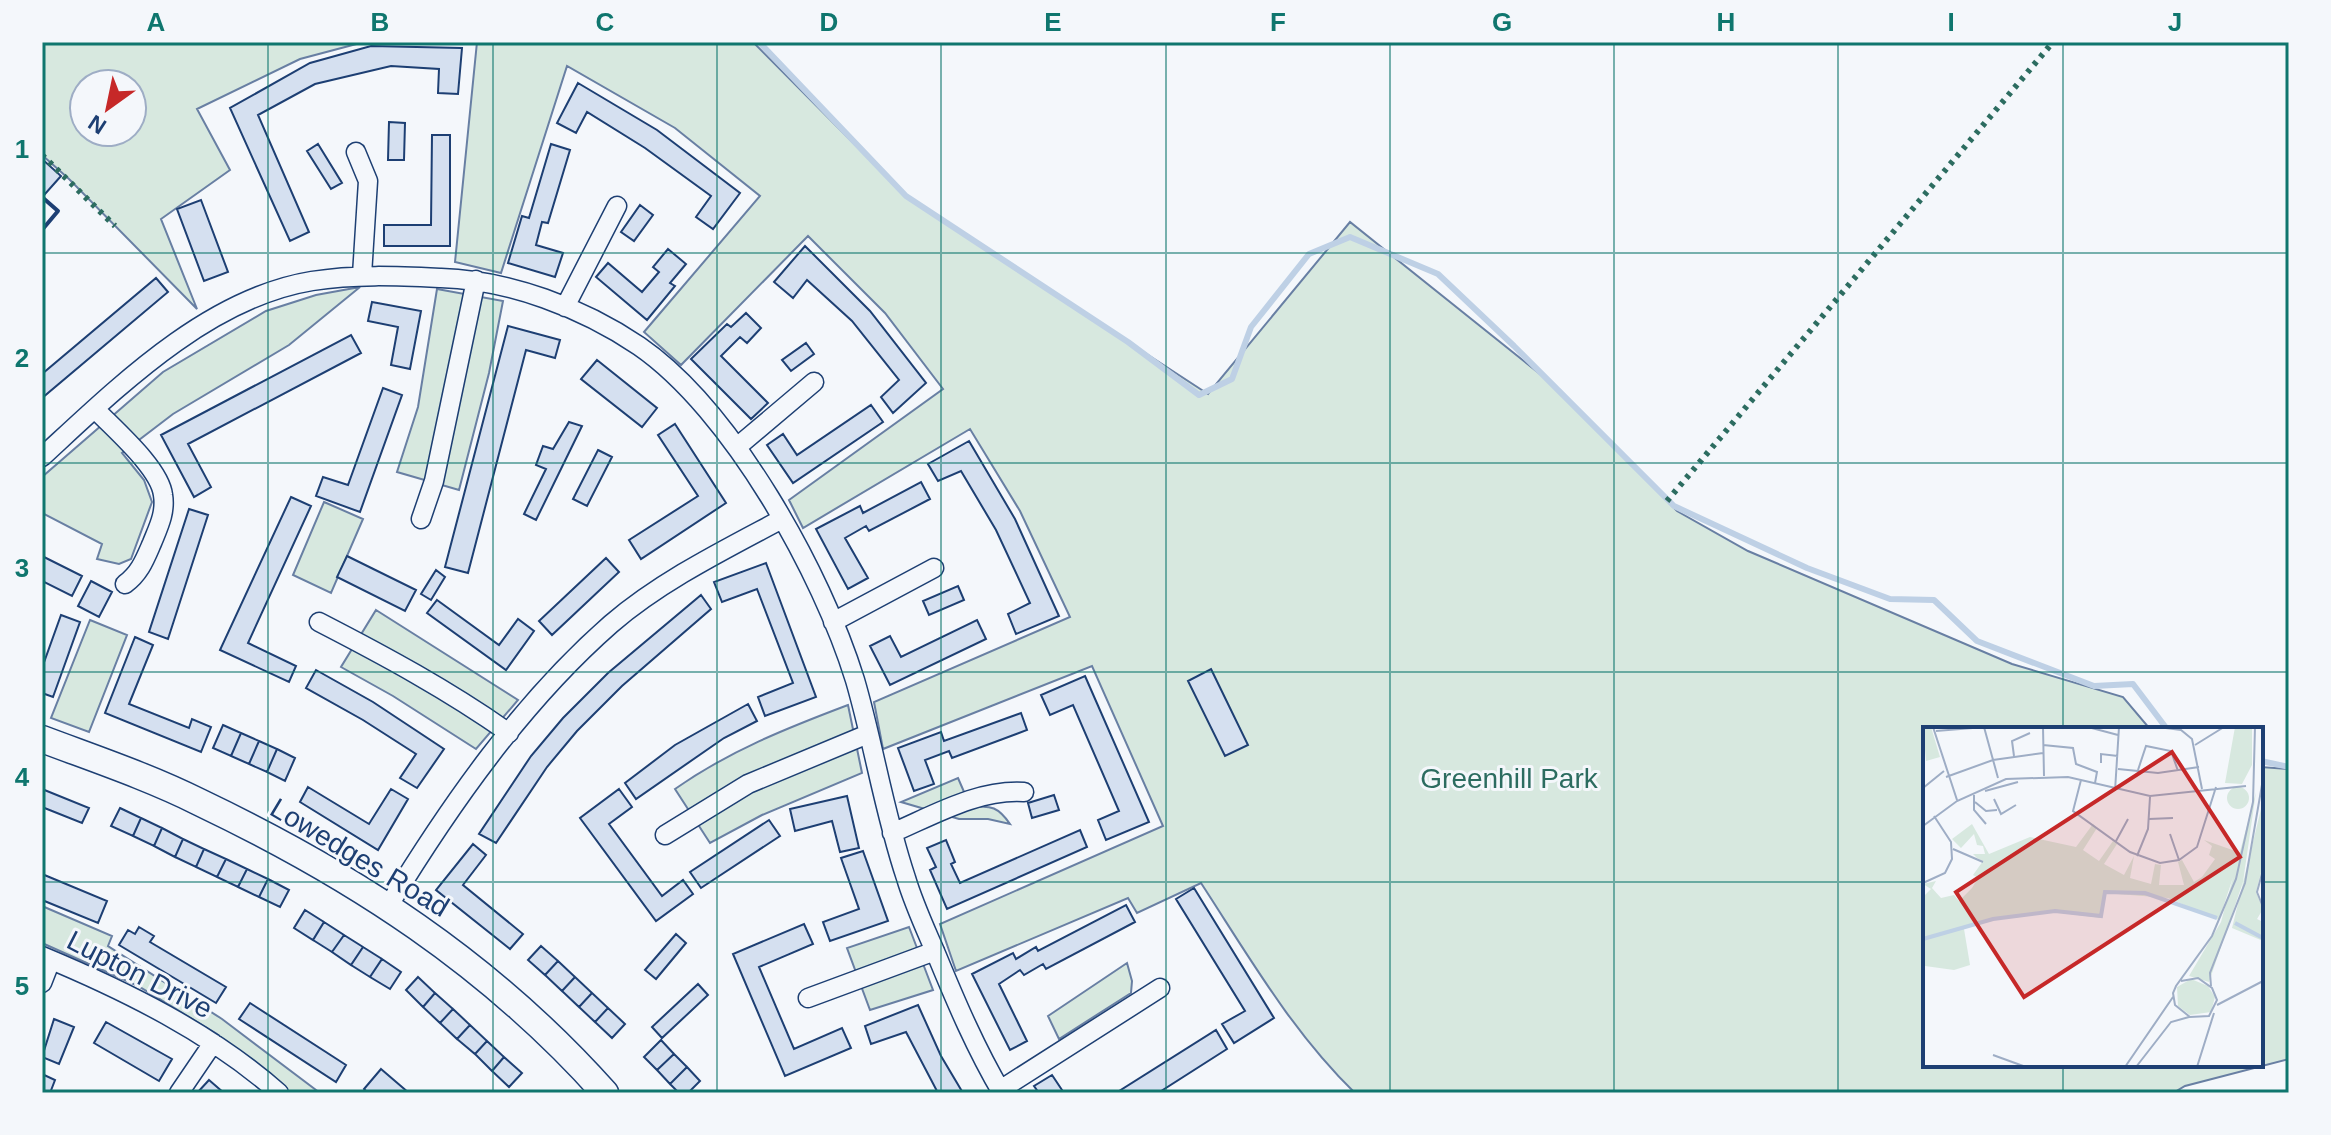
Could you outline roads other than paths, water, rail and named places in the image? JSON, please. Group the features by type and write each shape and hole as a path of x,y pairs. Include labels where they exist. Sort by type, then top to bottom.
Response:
{"street":[{"path":"356,152 368,181 362,275"},
{"path":"565,307 617,206"},
{"path":"42,457 156,356 234,308 277,289 310,281 362,275 476,280 565,307 604,325 641,347 700,402 737,447 813,576 854,679 906,880 975,1042 1001,1091 1160,988"},
{"path":"421,519 434,481 476,280"},
{"path":"737,447 814,382"},
{"path":"95,409 157,477 163,492 162,520 144,563 135,577 125,584"},
{"path":"389,905 432,839 509,733 563,670 613,623 706,560 782,519"},
{"path":"833,622 934,568"},
{"path":"319,622 407,667 464,701 509,733"},
{"path":"665,835 748,784 868,734"},
{"name":"Lowedges Road","path":"42,739 199,801 389,905 459,955 512,1000 605,1093"},
{"path":"892,833 966,801 1005,791 1024,792"},
{"path":"808,998 935,951"},
{"path":"42,983 47,958"},
{"name":"Lupton Drive","path":"47,958 158,1010 213,1043 279,1093"},
{"name":"Lupton Drive","path":"179,1093 213,1043"}],"waterway":[{"path":"759,42 906,196 1128,342 1199,395 1232,379 1251,327 1309,254 1350,237 1438,274 1674,506 1807,568 1890,599 1934,600 1977,641 2094,686 2133,684 2165,727"},
{"path":"2263,761 2289,767"}],"park label":[{"name":"Greenhill Park","path":"1509,778"}]}
